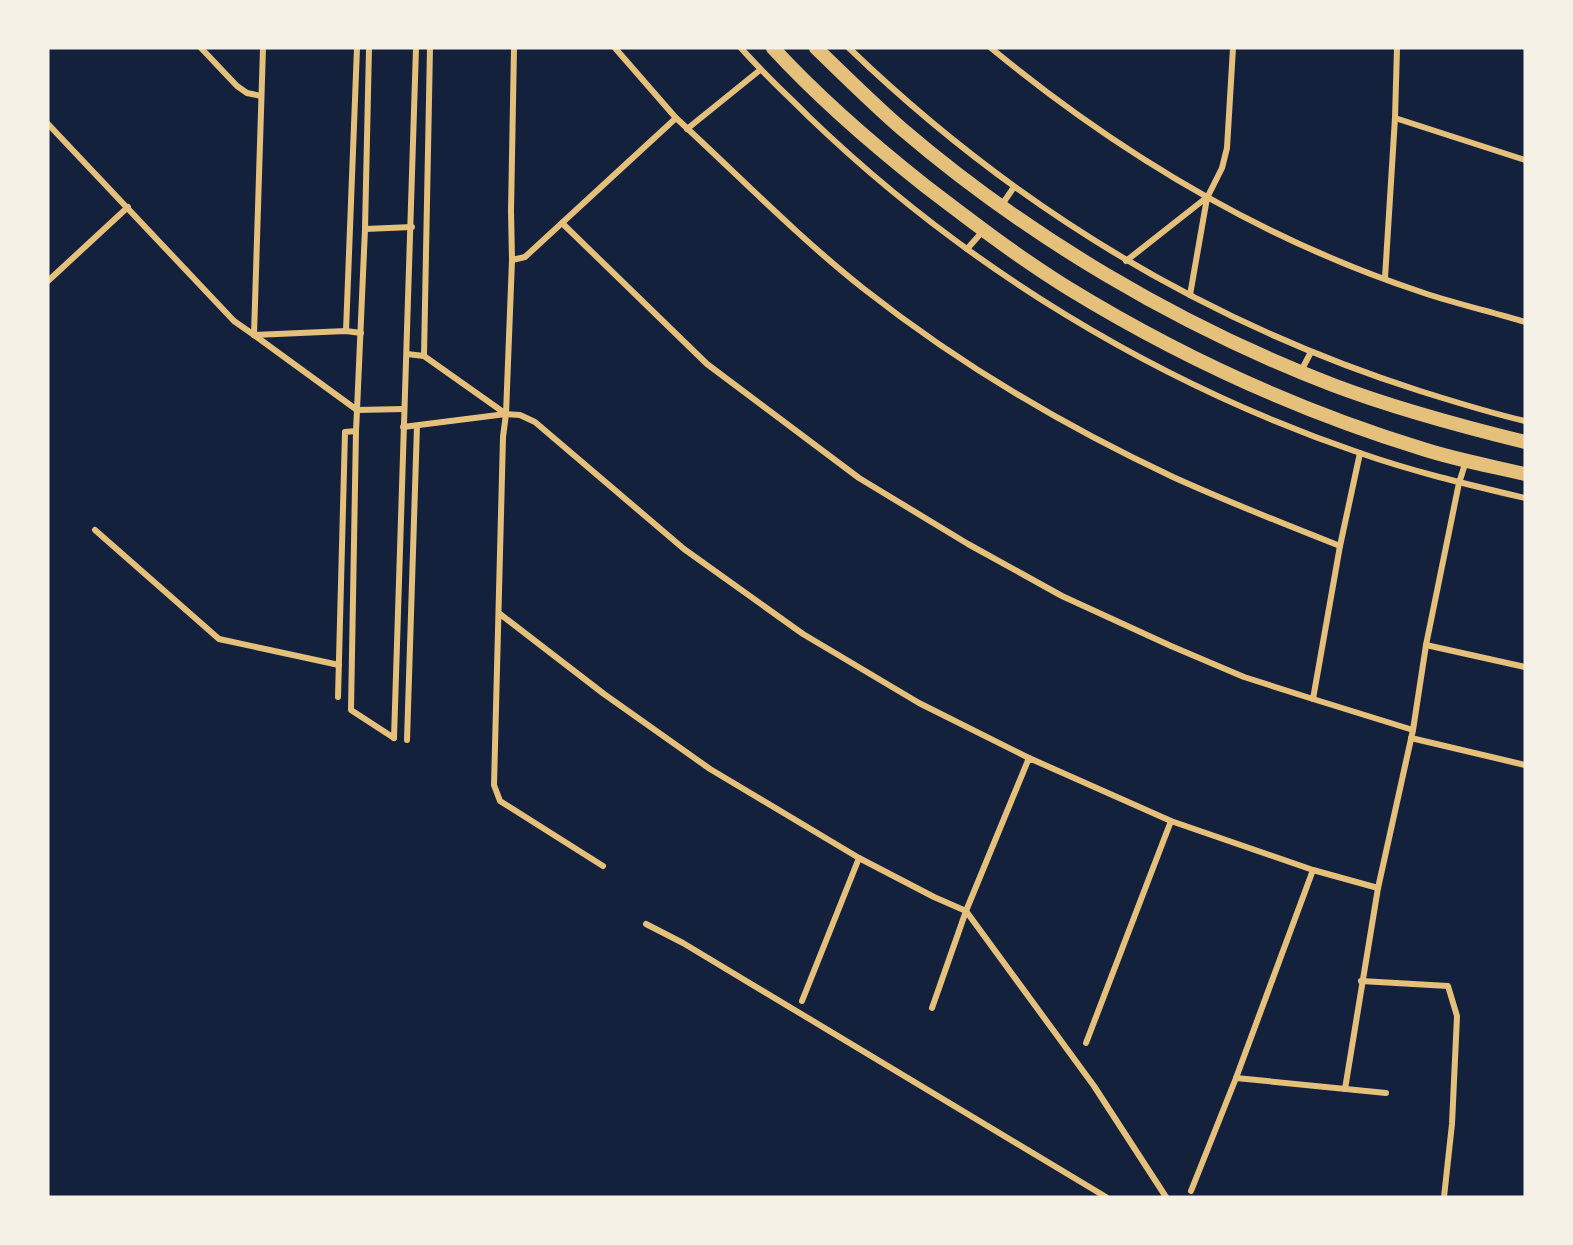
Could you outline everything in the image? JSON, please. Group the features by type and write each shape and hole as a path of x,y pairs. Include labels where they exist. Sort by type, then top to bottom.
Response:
{"main road":[{"path":"773,48 819,95 876,147 983,231 1066,287 1110,313 1176,349 1237,378 1337,420 1424,450 1525,474"},
{"path":"816,48 901,128 1001,206 1088,264 1188,320 1250,350 1332,385 1404,410 1525,442"}],"street":[{"path":"201,48 237,86 247,93 261,96"},
{"path":"254,335 263,48"},
{"path":"346,331 357,48"},
{"path":"369,48 365,229 356,431 351,710 394,738 416,48"},
{"path":"424,356 430,48"},
{"path":"514,48 512,260 506,414 503,437 494,785 500,801 603,866"},
{"path":"615,48 676,118 745,184 863,288 932,339 1015,392 1094,437 1173,477 1340,546"},
{"path":"741,48 760,70 852,157 968,249 1040,298 1138,357 1242,407 1360,453 1459,483 1525,498"},
{"path":"849,48 916,111 989,170 1126,261 1228,315 1311,352 1368,374 1525,421"},
{"path":"991,48 1061,104 1108,137 1243,218 1348,264 1425,293 1525,322"},
{"path":"1190,295 1207,198 1222,168 1227,148 1233,48"},
{"path":"1385,278 1397,48"},
{"path":"687,129 760,70"},
{"path":"512,260 525,257 676,118"},
{"path":"1395,118 1525,160"},
{"path":"48,124 234,321 357,410 404,409"},
{"path":"1001,206 1014,187"},
{"path":"1126,261 1207,198"},
{"path":"48,281 128,207"},
{"path":"562,223 706,364 859,478 968,544 1062,596 1244,677 1413,730"},
{"path":"365,229 412,227"},
{"path":"968,249 983,231"},
{"path":"254,335 346,331 361,333"},
{"path":"1302,371 1311,352"},
{"path":"406,354 424,356 506,414"},
{"path":"404,427 506,414 520,415 535,422 684,549 803,634 919,703 1029,758 1171,821 1313,870 1378,888"},
{"path":"407,740 417,426"},
{"path":"338,697 345,432 356,431"},
{"path":"1313,699 1340,546 1360,453"},
{"path":"1345,1089 1378,888 1413,730 1426,645 1459,483 1466,461"},
{"path":"95,531 219,639 339,665"},
{"path":"500,614 604,694 710,769 859,858 966,911 1094,1086 1166,1197"},
{"path":"1426,645 1525,667"},
{"path":"1411,738 1525,765"},
{"path":"932,1008 966,911 1029,758"},
{"path":"1086,1043 1171,821"},
{"path":"802,1001 859,858"},
{"path":"1191,1191 1236,1078 1313,870"},
{"path":"646,924 683,943 1106,1197"},
{"path":"1362,981 1448,986 1457,1016 1452,1124 1444,1197"},
{"path":"1236,1078 1386,1093"}]}
